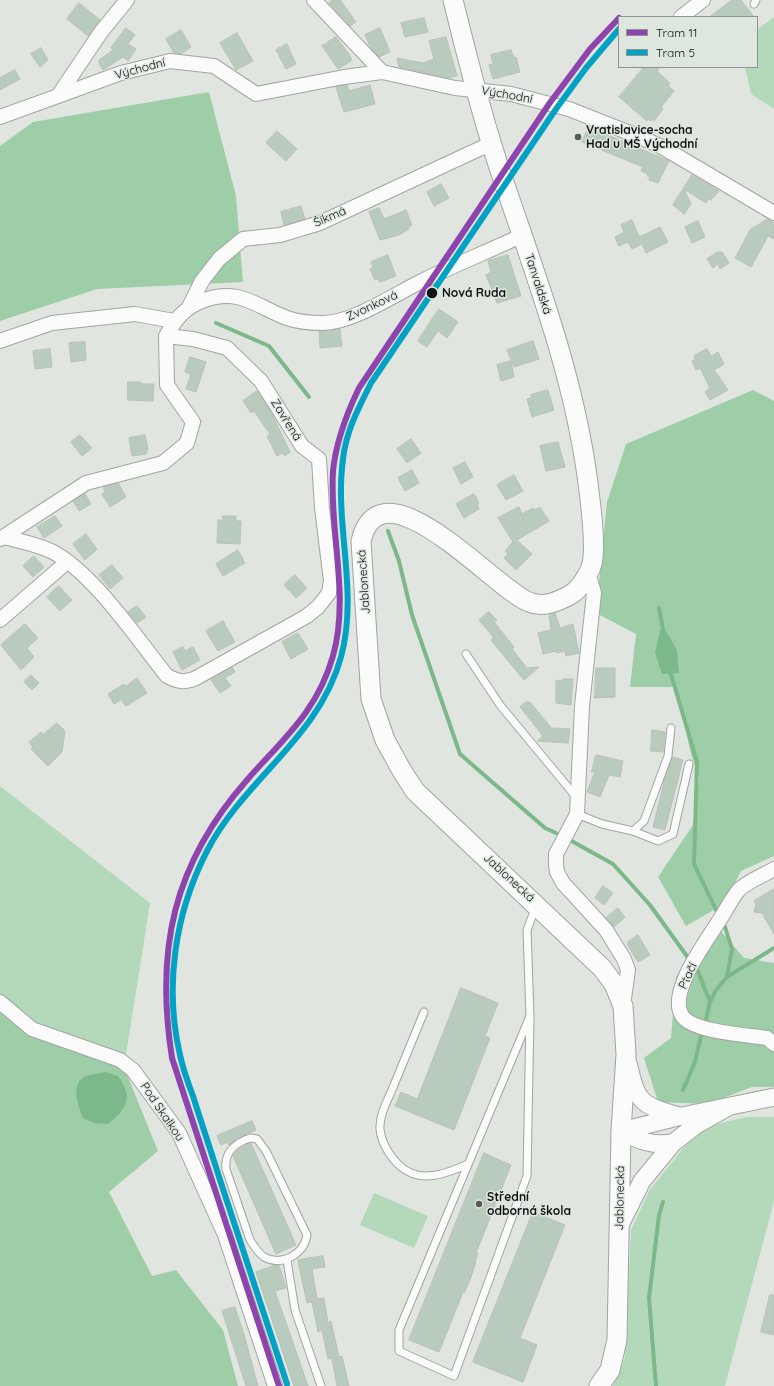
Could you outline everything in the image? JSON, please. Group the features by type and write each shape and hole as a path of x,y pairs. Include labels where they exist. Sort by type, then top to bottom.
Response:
{"main road":[{"name":"Tanvaldská","path":"453,0 476,90 492,144 523,235 566,374 579,425 591,511 593,557 588,572"},
{"name":"Jablonecká","path":"588,572 574,592 564,598 545,605 530,603 515,596 460,549 435,532 406,517 395,514 376,516 364,529 361,541 372,699 376,718 385,740 415,791 602,968 614,984 623,1006 626,1054 621,1131 617,1340 610,1370 599,1386"}],"street":[{"path":"58,96 101,32 127,0"},
{"path":"314,0 382,72"},
{"path":"682,16 703,0"},
{"name":"Východní","path":"0,117 122,73 170,61 214,66 256,94 344,77 382,72 455,88 511,94 561,106 640,137 669,151 774,213"},
{"name":"Šikmá","path":"189,307 202,281 219,259 243,239 280,235 320,223 492,144"},
{"name":"Zvonková","path":"166,336 174,322 189,307 213,297 236,296 261,305 288,318 310,323 325,323 345,319 426,279 523,235"},
{"path":"0,341 52,323 135,314 174,322"},
{"name":"Zavřená","path":"166,336 193,339 227,348 261,381 302,446 319,459 322,508 331,581 329,593 318,607 307,616 196,678 185,682 179,682 167,676 103,596 84,575 51,551 2,538 86,483 163,463 187,443 192,422 167,385 166,336"},
{"path":"0,620 67,562"},
{"name":"Jablonecká","path":"588,572 594,593 582,706 577,814 556,854 557,872 563,882 606,930 624,959 628,970 623,1006"},
{"name":"Ptačí","path":"774,869 738,890 689,969 680,992 678,1004 680,1012 690,1023 706,1028 767,1038 774,1044"},
{"name":"Pod Skalkou","path":"0,1002 32,1029 120,1060 133,1070 179,1133 225,1234 275,1386"},
{"path":"626,1054 636,1094 644,1102 656,1110 682,1116"},
{"path":"621,1131 682,1116 774,1097"},
{"path":"619,1227 642,1181 673,1144 696,1125 728,1107"},
{"path":"621,1131 649,1144 673,1144"}],"lane":[{"path":"466,654 500,705 578,800"},
{"path":"633,831 644,821 668,756 671,728"},
{"path":"577,814 602,824 633,831 658,841 673,834 689,764"},
{"path":"530,1016 399,1330 399,1352 454,1376 527,1176 530,1016 527,930 536,904"},
{"path":"424,1012 384,1109 380,1128 382,1137 393,1159 400,1166 416,1175 435,1176 449,1173 468,1164"},
{"path":"250,1138 257,1139 266,1151 307,1235 302,1249 287,1260 277,1260 264,1257 255,1249 250,1240 226,1169 225,1160 234,1146 250,1138"},
{"path":"287,1260 295,1310 321,1386"}],"shaded area":[{"path":"774,17 774,109 751,94 745,68 758,68 758,29"},
{"path":"209,92 236,196 243,282 97,289 0,321 0,146 33,122"},
{"path":"753,390 774,401 774,856 741,871 724,904 686,926 658,877 693,825 699,778 691,754 676,687 630,687 636,634 596,613 607,502 626,444"},
{"path":"660,631 666,631 677,650 679,673 662,674 655,653"},
{"path":"0,786 150,903 124,1067 28,1032 0,1011"},
{"path":"719,929 744,958 774,963 774,1087 752,1087 707,1104 658,1102 644,1058 671,1038 676,977"},
{"path":"0,1011 28,1032 124,1067 158,1151 109,1192 152,1276 176,1270 223,1330 238,1386 0,1386"},
{"path":"106,1072 118,1076 123,1083 127,1096 126,1102 120,1113 108,1124 94,1123 83,1118 77,1097 77,1085 86,1076"},
{"path":"746,1117 774,1117 774,1201 725,1386 613,1386 625,1357 631,1230 649,1191 684,1147 709,1126"},
{"path":"374,1193 428,1216 414,1248 360,1225"}],"building":[{"path":"333,0 340,0 356,22 350,26 329,3"},
{"path":"732,0 741,0 753,16 711,16"},
{"path":"79,3 100,20 88,36 67,19"},
{"path":"424,18 428,32 405,37 401,23"},
{"path":"126,28 135,35 128,44 136,49 128,61 123,57 103,70 99,64 99,60 113,50 111,48"},
{"path":"380,28 390,52 379,57 370,47 365,35"},
{"path":"181,30 191,47 181,54 174,53 166,39"},
{"path":"237,33 253,61 236,70 220,43"},
{"path":"336,37 351,57 351,61 338,69 322,46"},
{"path":"446,37 457,76 449,78 399,67 397,58 423,63 434,59 429,41"},
{"path":"287,44 296,64 286,69 276,50"},
{"path":"41,48 48,60 40,67 31,54"},
{"path":"511,50 514,58 516,57 520,72 493,79 489,65 493,64 491,55"},
{"path":"643,68 659,68 657,71 670,83 668,86 674,91 661,107 663,109 654,121 652,119 651,121 648,119 647,121 619,97"},
{"path":"15,70 20,79 0,90 0,78"},
{"path":"347,85 349,91 370,85 375,104 344,112 336,87"},
{"path":"589,127 669,161 658,183 649,180 650,177 647,176 648,174 641,171 643,167 582,142"},
{"path":"277,131 297,149 286,161 266,143"},
{"path":"692,175 719,191 711,200 708,199 706,203 684,189 691,204 684,214 673,205"},
{"path":"441,184 449,198 434,206 427,192"},
{"path":"301,206 305,219 284,225 281,212"},
{"path":"379,208 384,219 406,210 412,225 408,227 409,229 399,235 380,240 369,212"},
{"path":"768,219 774,223 774,239 768,236 751,267 735,258 750,230"},
{"path":"632,220 639,237 660,227 668,242 646,253 642,244 632,249 628,242 619,246 615,237 624,232 621,225"},
{"path":"698,221 705,237 692,243 685,227"},
{"path":"718,252 722,252 729,263 720,269 718,264 713,268 707,259"},
{"path":"388,255 396,276 380,282 378,279 375,280 370,269 373,267 371,262"},
{"path":"508,255 521,296 497,303 486,275 491,272 488,261"},
{"path":"439,309 458,322 447,338 438,331 427,347 418,341"},
{"path":"340,329 342,346 320,348 319,331"},
{"path":"533,341 539,359 514,367 507,350"},
{"path":"85,342 86,360 71,362 69,343"},
{"path":"50,349 52,367 35,369 33,351"},
{"path":"707,349 711,356 718,352 724,364 714,370 728,390 710,400 705,392 710,388 700,368 696,370 692,361 695,359 694,356"},
{"path":"190,357 206,362 196,392 186,389 191,374 185,372"},
{"path":"511,361 514,377 501,381 497,365"},
{"path":"128,382 154,384 153,401 128,400"},
{"path":"548,390 554,410 532,417 527,399 531,398 531,395"},
{"path":"257,391 272,414 290,452 285,456 283,453 277,456 267,436 270,434 254,411 251,413 243,401"},
{"path":"80,435 92,448 82,456 71,442"},
{"path":"145,435 148,449 146,454 132,456 129,438"},
{"path":"411,439 421,453 407,463 397,449"},
{"path":"558,442 565,467 546,471 540,446"},
{"path":"465,462 473,477 461,484 453,468"},
{"path":"412,470 419,483 405,491 398,478"},
{"path":"514,475 523,491 506,500 497,485"},
{"path":"118,483 126,497 110,507 102,494 105,492 103,487"},
{"path":"85,494 91,504 79,511 73,501"},
{"path":"474,494 479,503 477,504 479,509 464,518 456,504"},
{"path":"519,507 522,514 533,508 535,510 540,507 549,521 517,540 532,554 516,570 504,558 508,554 505,551 513,542 498,518"},
{"path":"55,516 62,526 44,538 37,527"},
{"path":"223,516 236,516 236,521 241,521 240,544 217,543 218,520 223,520"},
{"path":"86,534 97,549 85,560 73,544"},
{"path":"238,550 245,563 223,576 216,564"},
{"path":"34,556 44,567 33,577 23,566"},
{"path":"112,565 123,578 110,589 99,575"},
{"path":"295,575 307,588 296,598 284,585"},
{"path":"59,586 72,600 60,611 47,597"},
{"path":"137,606 146,617 137,623 128,612"},
{"path":"489,612 497,620 494,622 514,647 512,649 527,668 539,667 524,680 491,640 494,638 479,620"},
{"path":"555,613 560,628 573,624 579,653 566,656 565,651 557,653 556,651 543,654 538,633 551,630 549,615"},
{"path":"223,621 235,642 218,651 206,631"},
{"path":"25,624 38,638 27,648 34,657 21,670 1,645"},
{"path":"298,633 308,649 291,659 282,642"},
{"path":"183,647 185,651 193,647 200,660 182,670 173,652"},
{"path":"232,667 235,672 225,678 231,686 220,693 211,680"},
{"path":"596,668 615,668 615,697 595,698"},
{"path":"31,675 39,683 32,690 24,682"},
{"path":"137,678 147,693 126,706 121,700 114,704 108,694 124,684 126,686"},
{"path":"563,679 573,679 571,705 556,703 556,680 563,681"},
{"path":"526,702 530,702 553,730 553,728 570,729 568,743 537,741 543,736 520,707"},
{"path":"57,723 65,731 62,752 48,766 31,749 33,747 29,742 41,732 43,734"},
{"path":"652,730 665,732 663,752 651,751"},
{"path":"596,755 623,761 620,777 609,775 600,797 587,792 595,772 592,772"},
{"path":"673,757 683,760 665,830 653,827 665,778"},
{"path":"603,886 613,893 604,905 595,898"},
{"path":"774,889 774,934 762,913 754,912 756,905 754,901"},
{"path":"618,908 625,917 614,927 606,918"},
{"path":"638,935 650,955 638,962 628,946 628,942"},
{"path":"461,988 498,1003 485,1036 490,1038 454,1130 395,1106 401,1092 417,1099"},
{"path":"252,1121 256,1130 237,1138 229,1145 227,1142 221,1145 217,1136"},
{"path":"251,1143 296,1245 276,1254 233,1156 238,1150"},
{"path":"484,1153 511,1165 476,1253 478,1253 470,1280 464,1293 463,1292 439,1352 409,1340"},
{"path":"533,1212 565,1225 520,1338 537,1345 523,1382 473,1362"},
{"path":"323,1256 325,1267 312,1269 317,1299 324,1298 328,1323 331,1321 339,1357 342,1356 349,1386 337,1386 332,1359 337,1357 328,1359 322,1330 318,1332 312,1302 307,1303 300,1271 298,1260"},
{"path":"279,1265 286,1288 275,1291 308,1386 294,1386 256,1272"},
{"path":"770,1295 774,1295 774,1335 761,1332"},
{"path":"235,1307 258,1386 246,1386 222,1311"}],"waterway":[{"path":"216,323 269,346 309,397"},
{"path":"388,531 399,561 412,615 460,754 545,828 556,833"},
{"path":"659,608 664,635"},
{"path":"670,671 697,762 694,864 718,914"},
{"path":"568,839 613,864 650,905 689,959"},
{"path":"710,1002 716,990 727,977 732,949 725,927"},
{"path":"727,977 774,948"},
{"path":"697,969 710,1002 705,1024"},
{"path":"683,1090 695,1062 701,1036"},
{"path":"656,1386 649,1298 659,1215 663,1202"}],"tram line":[{"name":"11","path":"279,1386 172,1058 167,1018 166,981 169,945 175,910 186,876 202,844 222,812 247,780 298,724 318,693 326,676 333,656 338,633 340,610 333,494 334,460 342,428 359,388 549,104 590,49 618,19"},
{"name":"5","path":"287,1384 181,1060 175,1029 173,1003 173,976 180,925 187,899 207,851 223,825 241,801 299,735 316,711 330,686 341,657 346,632 348,608 341,508 343,459 350,429 362,401 371,383 556,109 586,68 618,30"}],"place":[{"name":"Vratislavice-socha Had u MŠ Východní","path":"578,137"},
{"name":"Nová Ruda","path":"432,293"},
{"name":"Střední odborná škola","path":"479,1204"}]}
